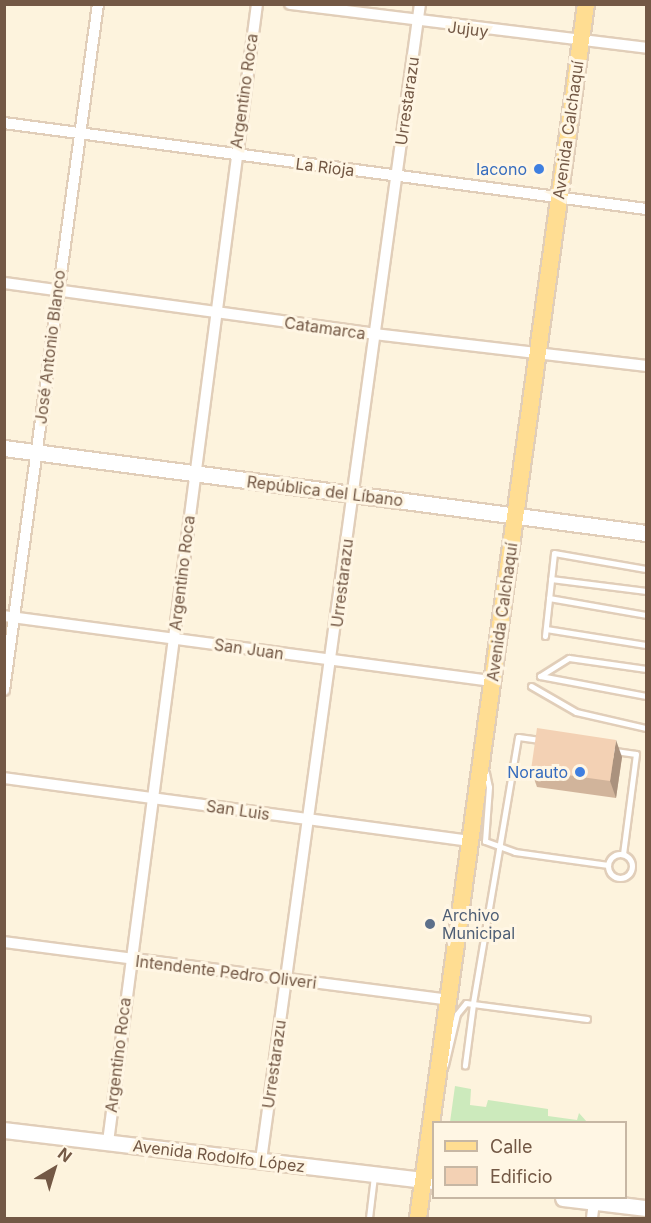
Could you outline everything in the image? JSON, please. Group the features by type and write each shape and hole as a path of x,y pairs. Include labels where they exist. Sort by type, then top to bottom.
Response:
{"main road":[{"name":"Avenida Calchaquí","path":"433,1121 586,4"},
{"name":"Avenida Calchaquí","path":"418,1218 428,1180 432,1133"}],"street":[{"name":"José Antonio Blanco","path":"4,690 10,617 37,452 77,134 98,4"},
{"name":"Argentino Roca","path":"108,1142 150,798 257,4"},
{"name":"Jujuy","path":"290,4 417,23 646,48"},
{"name":"Urrestarazu","path":"261,1160 307,820 332,660 420,4"},
{"name":"La Rioja","path":"4,123 235,156 646,209"},
{"name":"Catamarca","path":"4,283 375,334 646,366"},
{"name":"República del Líbano","path":"4,448 646,533"},
{"name":"San Juan","path":"10,617 493,681"},
{"name":"San Luis","path":"4,778 471,841"},
{"name":"Intendente Pedro Oliveri","path":"4,942 448,1000"},
{"name":"Avenida Rodolfo López","path":"4,1130 428,1180"},
{"path":"575,1199 646,1208"},
{"path":"592,1218 594,1202"}],"lane":[{"path":"545,636 554,553 646,569"},
{"path":"551,579 646,591"},
{"path":"549,598 646,615"},
{"path":"546,629 646,645"},
{"path":"646,669 569,658 540,676 646,696"},
{"path":"531,686 576,712 646,728"},
{"path":"465,1065 496,856 501,846 518,737 553,742"},
{"path":"612,751 636,754 623,854"},
{"path":"483,757 489,787 483,836 485,841 515,852 608,865"},
{"path":"608,865 615,877 628,875 632,861 623,854"},
{"path":"608,865 611,857 623,854"},
{"path":"436,1086 451,1053 457,1014 466,1003 587,1019"},
{"path":"369,1218 375,1174"}],"green space":[{"path":"455,1086 471,1089 470,1105 486,1107 488,1100 548,1109 548,1116 577,1120 579,1113 586,1121 450,1121"}],"building":[{"path":"537,728 616,740 610,781 531,770"}],"place":[{"name":"Iacono","path":"539,169"},
{"name":"Norauto","path":"580,772"},
{"name":"Archivo Municipal","path":"430,924"}]}
